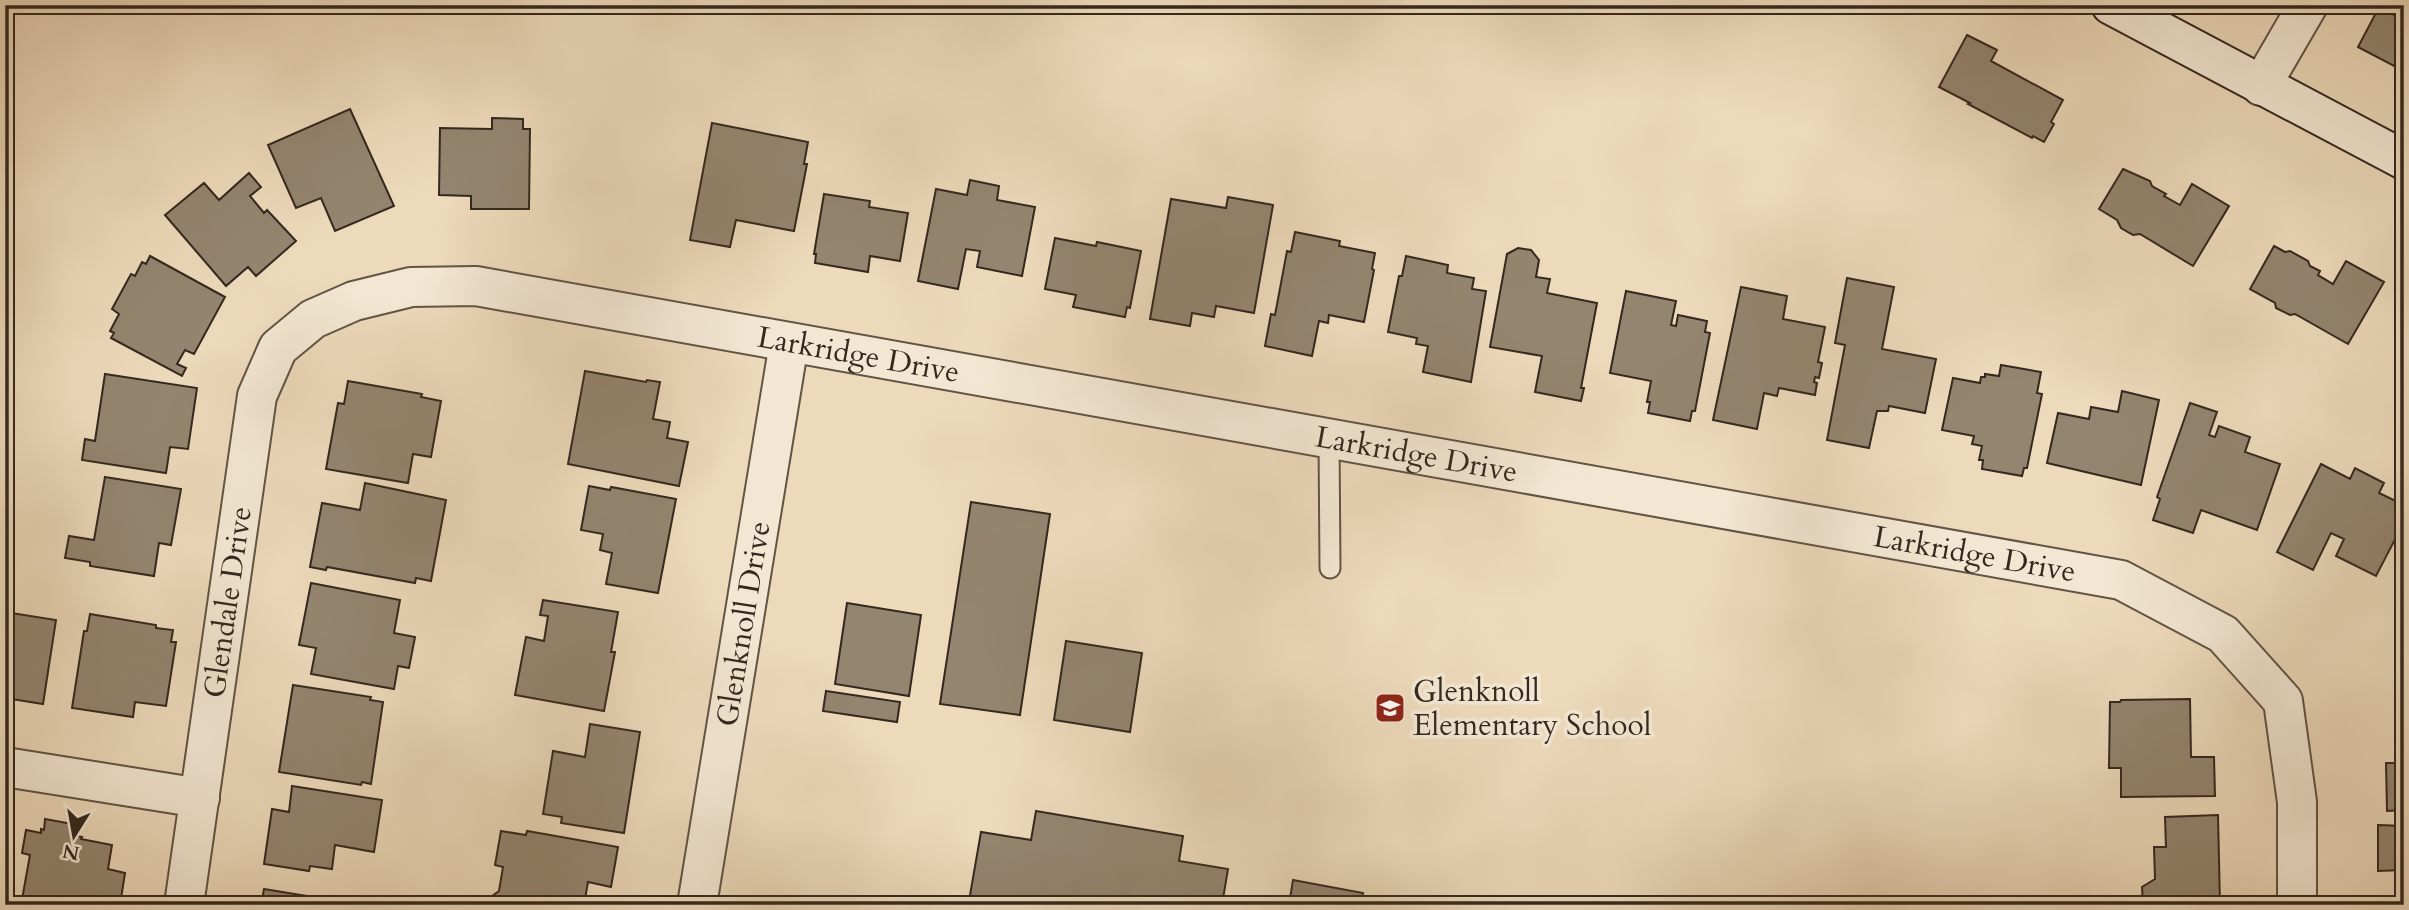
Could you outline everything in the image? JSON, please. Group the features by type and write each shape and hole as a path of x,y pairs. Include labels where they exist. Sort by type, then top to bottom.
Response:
{"street":[{"path":"2111,5 2404,160"},
{"path":"2261,86 2308,5"},
{"name":"Larkridge Drive","path":"313,319 354,301 411,287 476,286 2121,580 2223,634 2283,701 2297,802 2297,905"},
{"name":"Glendale Drive","path":"184,905 257,396 278,348 313,319"},
{"name":"Glenknoll Drive","path":"697,905 789,343"},
{"path":"5,767 200,798"}],"lane":[{"path":"1329,439 1329,568"}],"building":[{"path":"2379,7 2404,20 2404,66 2396,62 2394,66 2358,47"},
{"path":"1967,35 1997,50 1991,61 2063,100 2044,142 1939,87"},
{"path":"350,109 394,206 335,231 321,198 296,208 268,145"},
{"path":"492,118 523,119 523,129 530,129 529,209 471,209 471,196 439,195 440,128 492,129"},
{"path":"712,123 808,142 804,164 807,164 794,231 736,220 730,247 690,240"},
{"path":"2123,169 2150,181 2152,186 2166,194 2164,196 2180,205 2192,184 2229,206 2193,266 2140,234 2133,235 2121,228 2117,220 2099,209"},
{"path":"249,173 261,187 250,196 264,213 267,210 296,241 256,276 248,267 226,286 165,215 204,183 219,200"},
{"path":"970,180 999,186 997,200 1035,207 1022,276 977,267 980,251 966,249 958,289 918,281 936,189 967,195"},
{"path":"824,194 870,201 869,207 908,213 900,261 870,256 868,272 815,263 814,254"},
{"path":"1228,197 1273,205 1254,313 1216,306 1214,317 1192,313 1190,326 1150,319 1171,199 1226,208"},
{"path":"1295,232 1340,241 1339,246 1375,253 1364,322 1329,315 1328,323 1319,321 1312,356 1265,346 1271,314 1275,315 1287,251 1291,252"},
{"path":"1055,238 1096,246 1097,242 1141,251 1130,308 1127,307 1125,317 1073,307 1076,295 1045,289"},
{"path":"2274,246 2308,261 2310,266 2320,271 2318,275 2333,284 2346,261 2384,282 2348,344 2295,314 2290,315 2276,308 2275,303 2250,289"},
{"path":"1518,248 1531,250 1539,260 1536,277 1550,279 1547,293 1597,303 1581,401 1535,392 1542,356 1490,347 1507,254"},
{"path":"150,256 225,297 194,354 185,350 177,364 186,368 182,376 111,338 114,333 110,331 119,314 112,309 131,274 135,276 142,262 146,264"},
{"path":"1406,256 1448,265 1447,273 1474,278 1472,289 1486,291 1471,382 1423,372 1428,346 1416,344 1417,338 1388,332 1399,276 1402,276"},
{"path":"1847,278 1894,287 1882,349 1936,359 1925,413 1889,406 1888,411 1877,411 1869,448 1827,440 1845,345 1835,343"},
{"path":"1741,287 1787,296 1783,319 1825,327 1818,362 1822,363 1819,378 1815,377 1814,382 1817,383 1815,395 1779,388 1777,396 1764,393 1757,429 1713,420"},
{"path":"1626,291 1676,301 1671,325 1676,326 1678,315 1707,321 1705,332 1710,333 1695,411 1692,411 1690,421 1648,413 1651,381 1610,373"},
{"path":"2001,365 2041,372 2037,393 2042,394 2027,468 2024,468 2022,476 1982,469 1983,460 1979,460 1982,446 1972,444 1974,436 1942,430 1953,378 1980,383 1985,374 1999,376"},
{"path":"585,371 660,382 653,419 670,422 667,438 688,442 679,486 568,464"},
{"path":"105,374 197,388 188,449 170,447 166,473 82,460 85,439 95,441"},
{"path":"348,381 422,394 421,397 441,401 431,457 413,454 408,483 326,469 338,403 344,404"},
{"path":"2122,391 2159,400 2141,485 2047,463 2058,413 2089,419 2091,407 2118,412"},
{"path":"2190,403 2217,412 2209,435 2215,437 2219,426 2250,437 2245,452 2280,464 2257,530 2201,510 2193,533 2153,520 2160,499 2157,497"},
{"path":"2321,464 2350,479 2355,468 2384,483 2379,493 2404,505 2404,522 2376,576 2336,556 2344,539 2331,533 2313,570 2277,552"},
{"path":"105,477 181,489 171,545 159,543 154,576 90,566 90,562 65,558 69,536 94,540"},
{"path":"365,483 446,500 431,581 416,578 415,583 327,567 326,570 310,567 322,503 360,510"},
{"path":"589,486 610,490 611,487 676,499 658,593 606,584 612,553 600,550 603,534 581,530"},
{"path":"971,502 1050,514 1020,715 940,704"},
{"path":"311,583 400,600 394,633 415,637 409,668 398,666 394,689 311,674 316,648 299,645"},
{"path":"543,600 618,612 611,652 615,652 604,711 515,695 526,637 544,641 548,616 540,615"},
{"path":"847,603 921,615 909,696 835,684"},
{"path":"5,612 56,620 43,704 5,698"},
{"path":"90,614 173,630 171,642 176,642 166,706 135,702 133,717 72,708 84,631 87,631"},
{"path":"1066,641 1142,653 1130,732 1054,720"},
{"path":"293,685 371,697 370,700 383,702 371,784 362,782 361,785 279,772"},
{"path":"826,691 900,702 897,722 823,711"},
{"path":"2190,699 2191,757 2214,757 2215,796 2121,797 2121,768 2109,768 2110,702"},
{"path":"2400,713 2404,713 2404,810 2387,811 2386,763 2401,763"},
{"path":"590,724 640,732 624,833 561,823 562,817 543,814 553,751 585,757"},
{"path":"292,786 382,800 374,852 335,845 332,869 310,866 309,871 264,864 272,809 289,812"},
{"path":"1036,811 1183,836 1179,861 1228,869 1222,905 992,905 969,901 981,832 1031,840"},
{"path":"2218,815 2220,905 2143,905 2142,887 2155,879 2154,847 2166,847 2165,817"},
{"path":"45,819 78,825 77,836 82,837 81,839 112,845 108,869 125,873 120,905 21,905 30,855 22,853 26,830 41,833"},
{"path":"2378,825 2404,826 2404,870 2378,871"},
{"path":"501,831 526,835 527,831 618,847 611,887 588,882 584,905 490,905 492,896 499,891 503,867 495,865"},
{"path":"1293,880 1363,893 1361,905 1289,905"},
{"path":"264,889 362,905 261,905"}],"place":[{"name":"Glenknoll Elementary School","path":"1390,708"}]}
